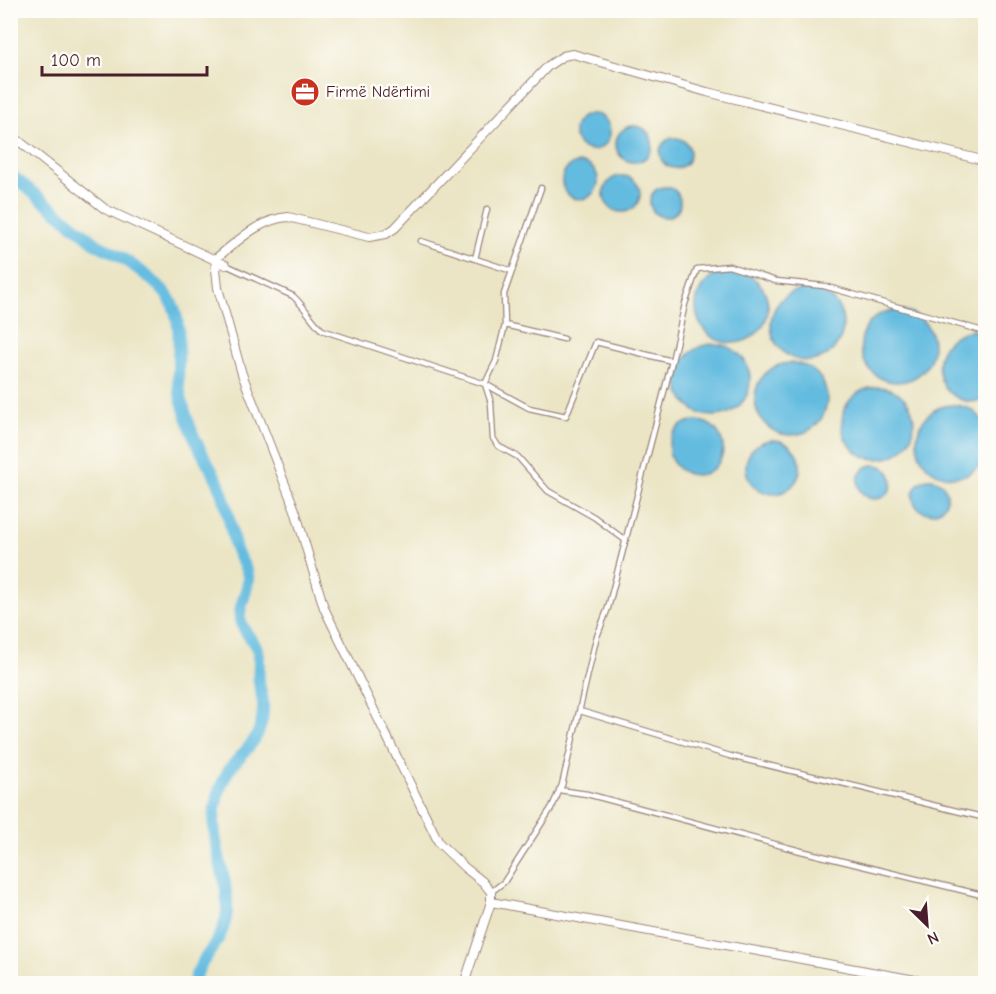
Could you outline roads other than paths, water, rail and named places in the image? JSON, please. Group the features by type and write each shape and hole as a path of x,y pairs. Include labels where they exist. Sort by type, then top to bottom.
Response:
{"street":[{"path":"215,259 256,227 277,217 288,216 369,237 386,234 395,228 548,66 563,56 573,54 718,95 986,161"},
{"path":"10,134 105,208 226,265"},
{"path":"215,259 218,288 242,374 295,510 324,608 439,843 483,882 491,897 464,984"},
{"path":"491,897 937,984"}],"lane":[{"path":"541,188 504,294 505,325 496,361 486,384 491,403 493,438 498,446 518,457 548,491 594,517 625,540"},
{"path":"475,259 487,209"},
{"path":"421,241 512,271"},
{"path":"226,265 293,296 322,330 486,384 529,408 566,416 596,342 672,361"},
{"path":"491,897 504,882 552,807 560,790 596,639 608,608 685,304 697,269 729,266 777,281 824,286 986,332"},
{"path":"505,325 564,339"},
{"path":"580,711 730,756 986,818"},
{"path":"560,790 587,794 801,851 986,896"}],"water":[{"path":"592,114 605,119 610,132 605,145 592,150 579,145 574,132 579,119"},
{"path":"634,126 647,131 652,144 647,157 634,162 621,157 616,144 621,131"},
{"path":"675,138 686,142 690,153 686,164 675,168 664,164 660,153 664,142"},
{"path":"580,163 593,168 598,181 593,194 580,199 567,194 562,181 567,168"},
{"path":"622,176 635,181 640,194 635,207 622,212 609,207 604,194 609,181"},
{"path":"665,187 676,191 680,202 676,213 665,217 654,213 650,202 654,191"},
{"path":"732,271 752,277 762,287 768,307 762,327 752,337 732,343 712,337 702,327 696,307 702,287 712,277"},
{"path":"807,289 827,295 837,305 843,325 837,345 827,355 807,361 787,355 777,345 771,325 777,305 787,295"},
{"path":"897,310 917,316 927,326 933,346 927,366 917,376 897,382 877,376 867,366 861,346 867,326 877,316"},
{"path":"974,330 985,333 985,400 967,401 953,395 944,385 939,372 939,358 945,345 957,335"},
{"path":"714,344 734,350 744,360 750,380 744,400 734,410 714,416 694,410 684,400 678,380 684,360 694,350"},
{"path":"791,363 811,369 821,379 827,399 821,419 811,429 791,435 771,429 761,419 755,399 761,379 771,369"},
{"path":"885,387 904,397 912,409 914,423 912,437 904,449 892,457 871,459 852,449 844,437 842,416 852,397 864,389"},
{"path":"953,405 967,408 979,415 986,427 989,441 986,455 979,467 967,474 953,477 939,474 927,467 920,455 917,441 920,427 927,415 939,408"},
{"path":"691,421 701,421 711,425 719,433 723,448 719,463 711,471 701,475 691,475 681,471 673,463 669,453 669,443 673,433 681,425"},
{"path":"768,440 778,440 788,444 796,452 800,467 796,482 788,490 778,494 768,494 758,490 750,482 746,472 746,462 750,452 758,444"},
{"path":"875,465 887,470 892,482 887,494 875,499 863,494 858,482 863,470"},
{"path":"930,479 942,484 947,496 942,508 930,513 918,508 913,496 918,484"}],"waterway":[{"path":"10,174 98,245 150,278 172,303 178,325 178,382 183,405 195,439 222,492 236,550 248,575 240,619 259,655 262,719 254,741 227,773 217,799 214,827 225,883 227,911 222,932 201,965 193,984"}],"place":[{"name":"Firmë Ndërtimi","path":"305,92"}]}
